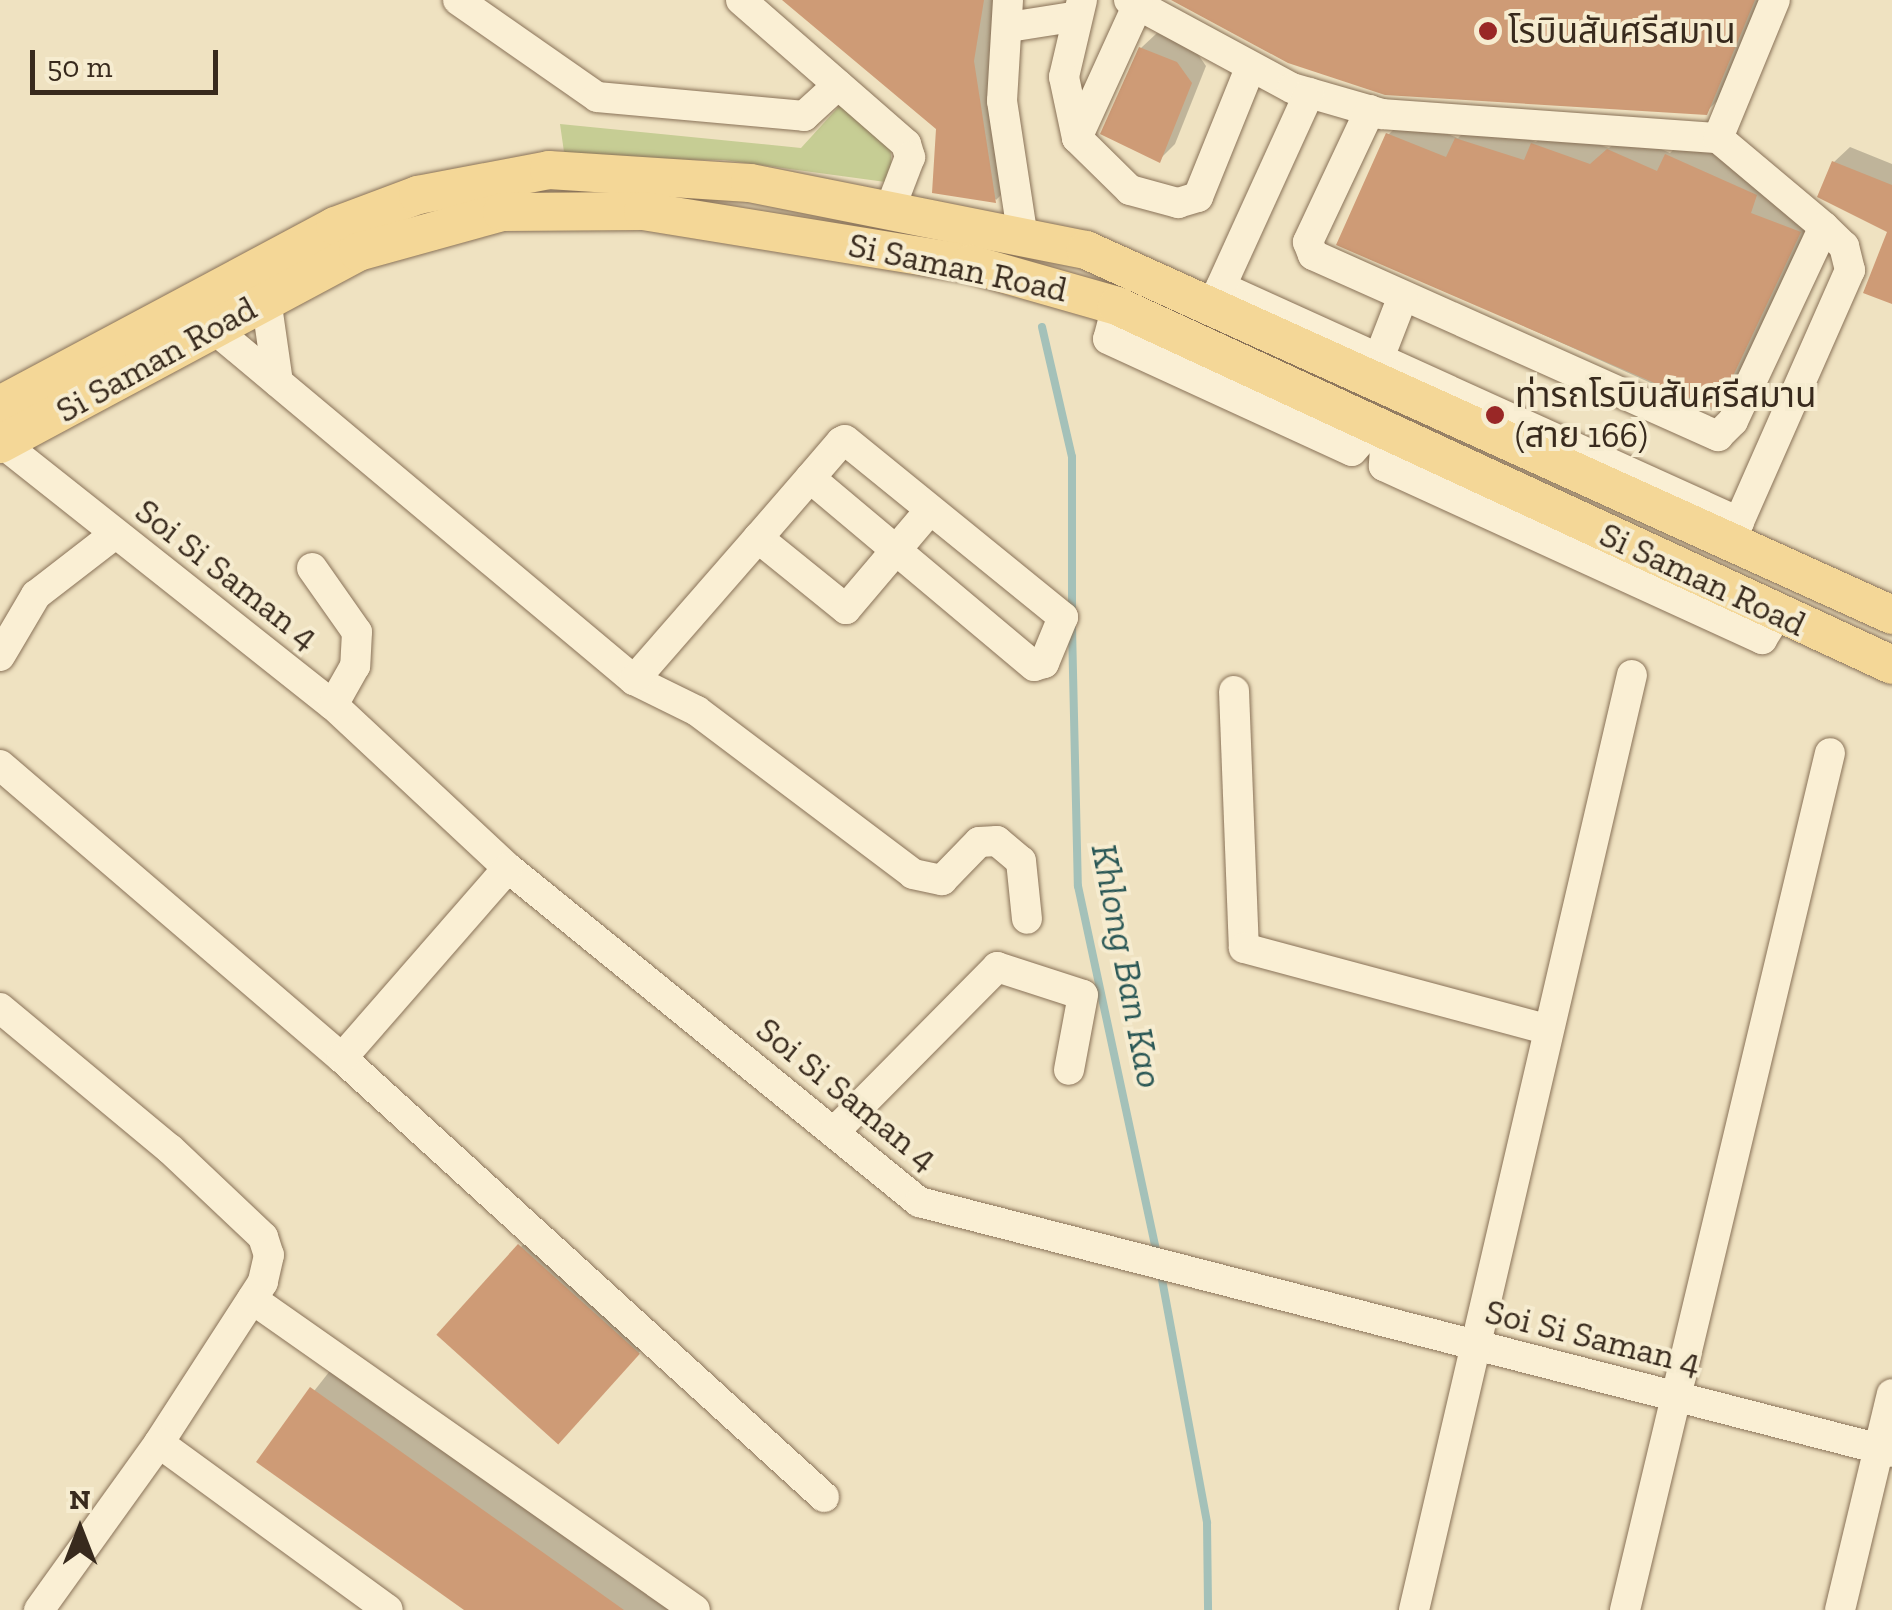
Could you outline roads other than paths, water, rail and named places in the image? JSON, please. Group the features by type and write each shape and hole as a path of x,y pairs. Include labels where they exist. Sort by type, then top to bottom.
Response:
{"main road":[{"name":"Si Saman Road","path":"0,405 335,226 468,183 618,168 892,204 1022,232 1217,296 1734,531 1892,616"},
{"name":"Si Saman Road","path":"1,443 266,298 428,228 570,208 741,224 951,260 1117,306 1379,431 1892,665"}],"street":[{"path":"458,0 597,97 804,116 838,86"},
{"path":"741,0 910,150 892,204"},
{"path":"1718,138 1775,0"},
{"path":"1077,138 1133,2 1250,68 1310,93 1370,110 1718,138 1844,246 1850,270 1734,531 1379,358 1217,296 1310,93"},
{"path":"1022,232 1002,101 1008,13 1077,9 1064,77 1077,138 1130,190 1190,202 1250,68"},
{"path":"1370,110 1308,248 1403,296 1722,436 1824,227"},
{"path":"1379,358 1403,296"},
{"path":"266,298 278,382"},
{"path":"213,328 634,680 697,711 926,880 942,880 980,842 997,841 1021,862 1027,919"},
{"path":"634,680 810,478 845,440 1063,617 1044,663 1034,666 810,478"},
{"name":"Soi Si Saman 4","path":"1,443 333,704 508,868 919,1202 1145,1265 1885,1450"},
{"path":"758,538 846,609 930,510"},
{"path":"0,656 36,595 115,534"},
{"path":"312,568 358,632 356,666 333,704"},
{"path":"1414,1610 1546,1029 1632,675"},
{"path":"1234,691 1244,948 1546,1029"},
{"path":"1625,1610 1830,753"},
{"path":"0,765 342,1058 824,1497"},
{"path":"342,1058 508,868"},
{"path":"834,1132 997,967 1083,995 1068,1070"},
{"path":"0,1008 263,1237 269,1255 252,1299 160,1442 39,1610"},
{"path":"252,1299 695,1610"},
{"path":"1840,1610 1885,1450 1892,1394"},
{"path":"160,1442 388,1610"}],"waterway":[{"name":"Khlong Ban Kao","path":"1042,327 1072,457 1072,614"},
{"name":"Khlong Ban Kao","path":"1072,628 1078,886 1157,1256"},
{"name":"Khlong Ban Kao","path":"1161,1274 1207,1523 1208,1610"}],"place":[{"name":"โรบินสันศรีสมาน","path":"1488,31"},
{"name":"ท่ารถโรบินสันศรีสมาน (สาย 166)","path":"1495,415"}]}
